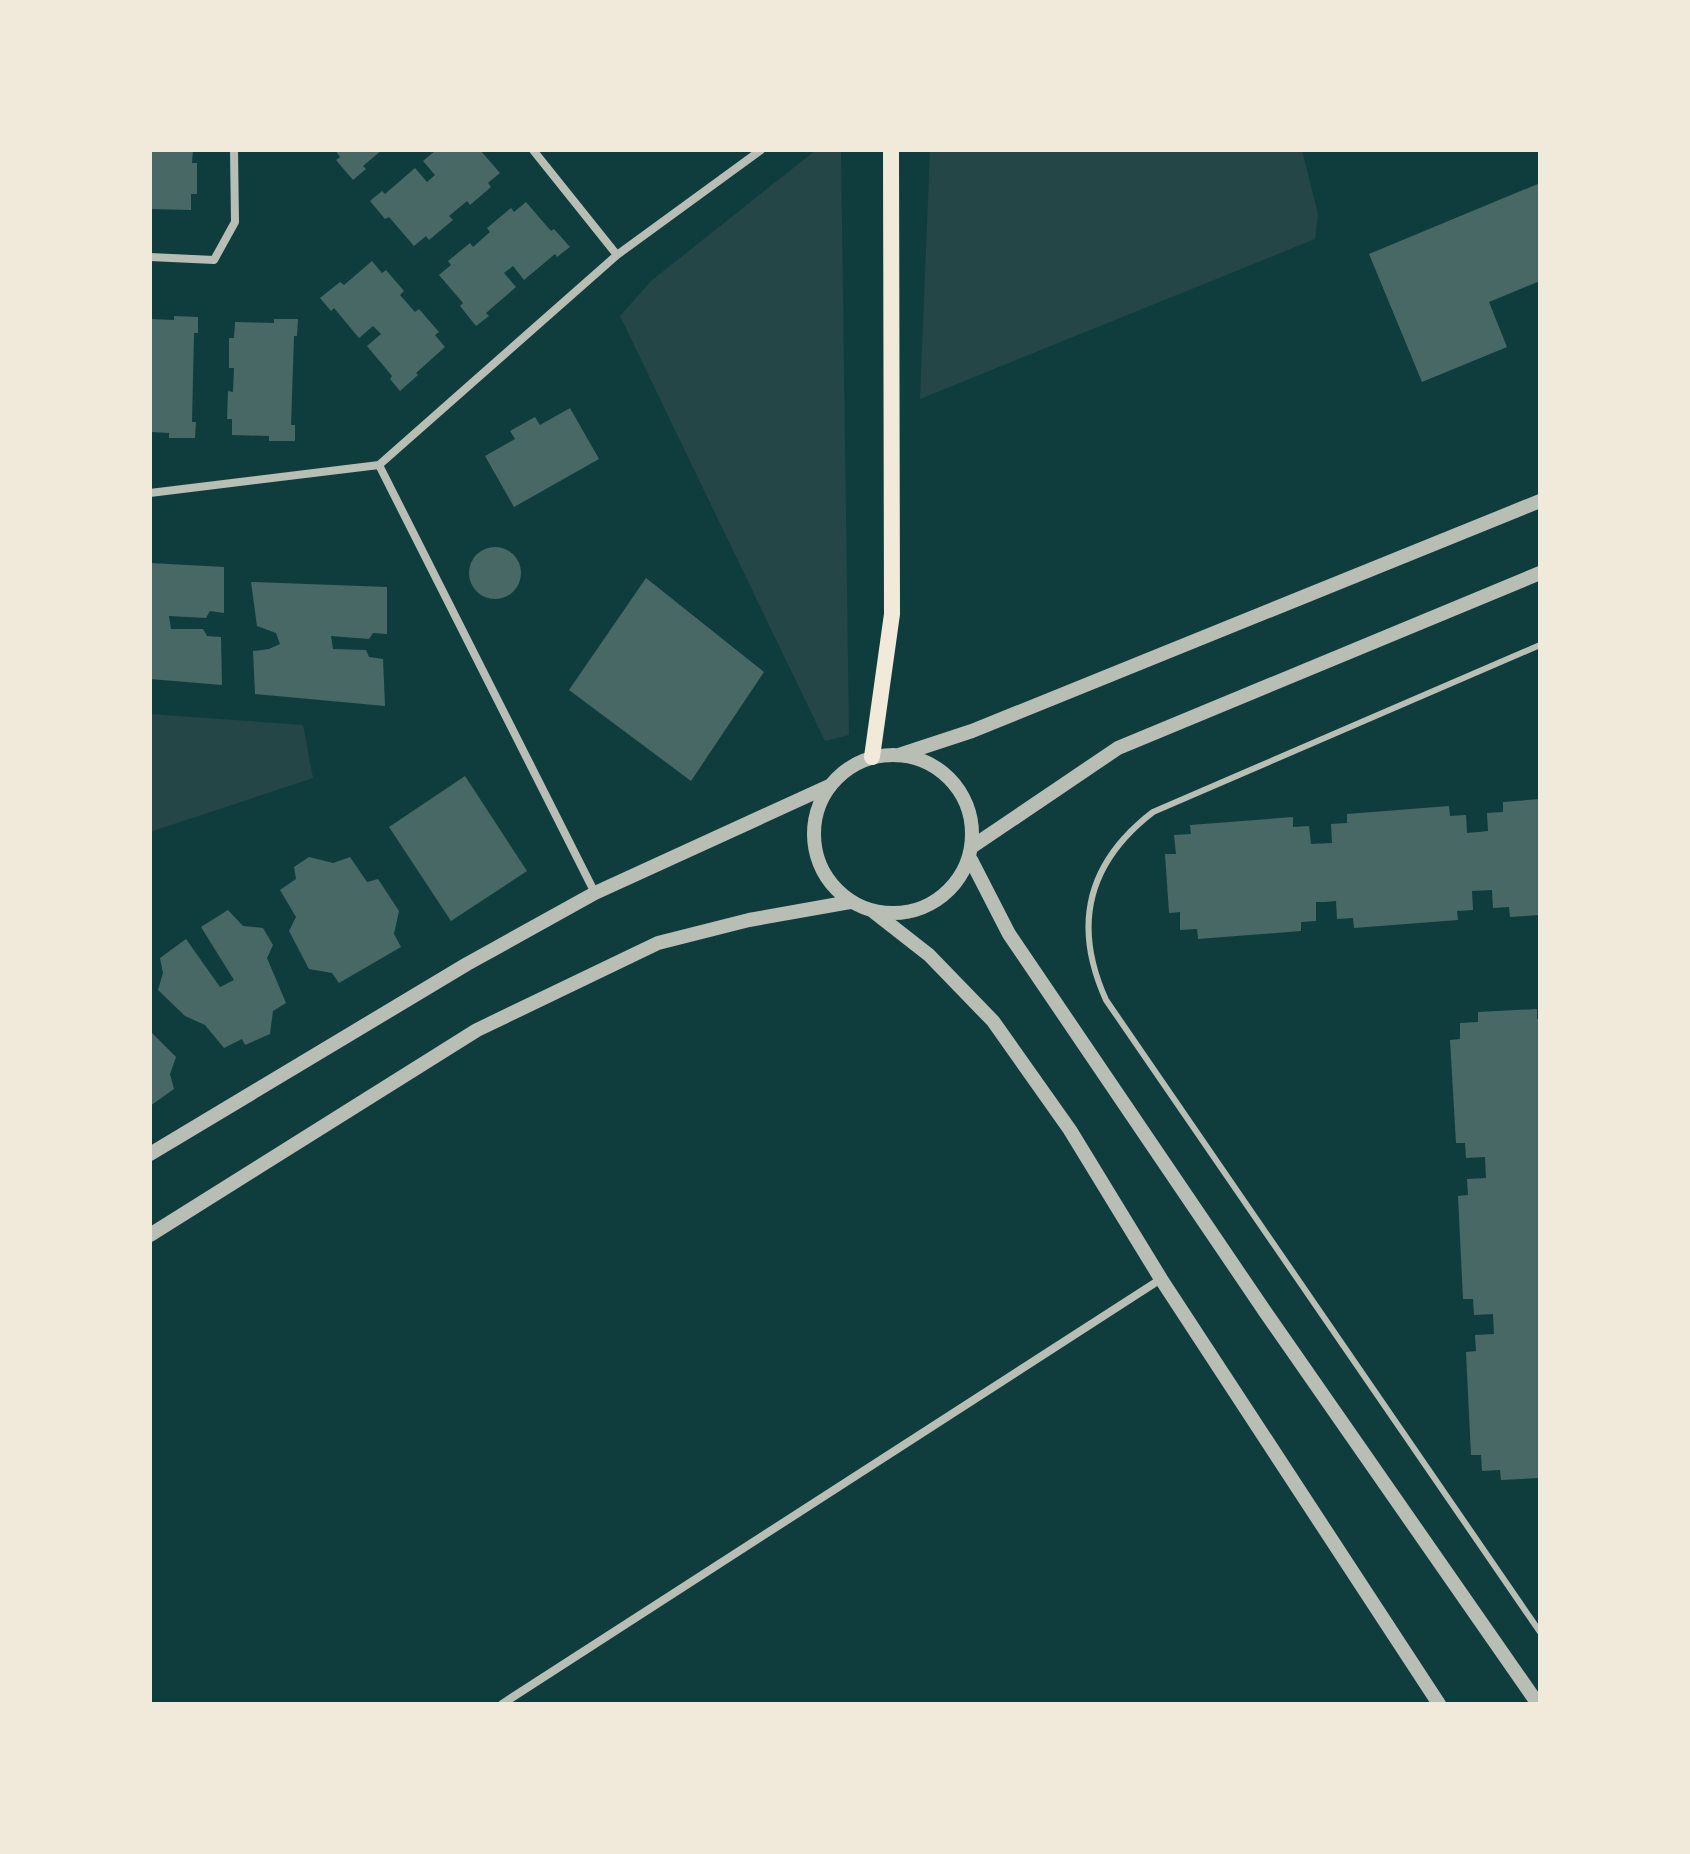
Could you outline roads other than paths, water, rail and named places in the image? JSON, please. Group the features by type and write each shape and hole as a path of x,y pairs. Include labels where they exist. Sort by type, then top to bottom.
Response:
{"main road":[{"path":"872,757 892,614 891,150"}],"street":[{"path":"150,257 214,260 235,222 234,150"},
{"path":"533,150 617,255"},
{"path":"150,493 379,465 617,255 761,150"},
{"path":"379,465 595,893"},
{"path":"150,1154 467,964 595,893 829,786 848,768 872,757 899,755 972,731 1540,501"},
{"path":"874,912 901,914 926,907 948,892 972,853 1118,748 1540,573"},
{"path":"899,755 924,760 936,767 947,774 964,795 972,820 972,853 1018,947 1266,1313 1538,1704"},
{"path":"829,786 817,810 813,836 818,862 831,884 850,902 874,912 929,955 993,1021 1070,1130 1161,1279 1439,1704"},
{"path":"150,1235 477,1030 658,943 749,920 850,902"},
{"path":"502,1704 1161,1279"}],"lane":[{"path":"1540,645 1153,812 1131,829 1100,873 1091,899 1088,925 1089,951 1095,976 1106,1000 1540,1632"}]}
